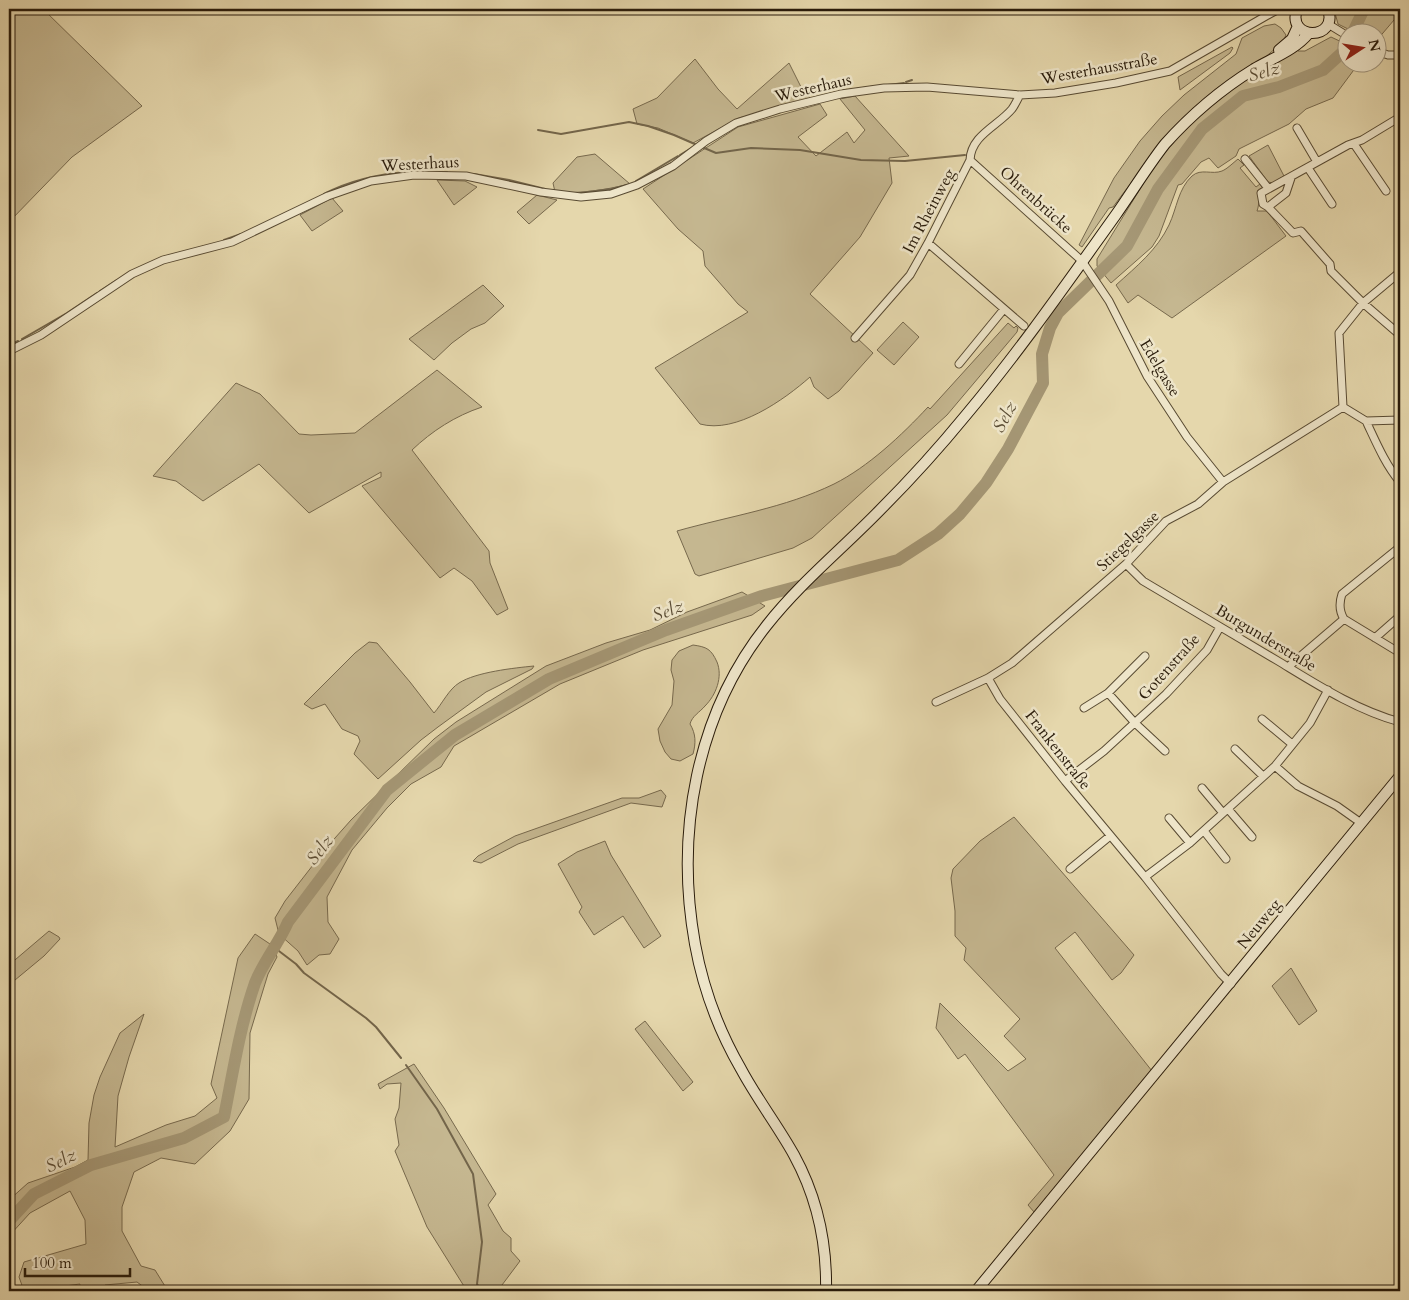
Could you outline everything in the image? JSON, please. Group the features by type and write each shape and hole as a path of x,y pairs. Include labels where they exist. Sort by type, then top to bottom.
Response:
{"main road":[{"path":"1298,26 1309,33 1320,32 1328,24 1330,16 1328,9"},
{"path":"826,1291 826,1261 821,1228 807,1183 794,1154 730,1050 714,1011 701,970 690,916 688,829 695,784 710,728 725,692 747,653 769,622 795,592 902,488 965,417 1008,363 1176,132 1210,100 1255,69 1292,39 1298,26 1296,12"},
{"path":"1255,69 1297,45 1309,33"},
{"name":"Neuweg","path":"976,1291 1141,1090 1231,984 1400,776"}],"street":[{"name":"Westerhausstraße","path":"907,87 1020,95 1116,83 1170,71 1279,9 1285,9"},
{"path":"1279,9 1296,12"},
{"path":"1328,24 1336,29"},
{"path":"1386,54 1400,55"},
{"name":"Westerhaus","path":"9,351 41,335 132,274 163,260 232,242 328,196 371,181 414,175 466,176 541,192 581,197 611,194 638,185 673,166 736,123 780,109 841,94 907,87"},
{"name":"Im Rheinweg","path":"856,338 910,275 928,243 980,137 1013,109 1020,95"},
{"path":"1400,117 1354,144 1348,145 1261,193 1263,204 1293,233 1301,231 1330,264 1332,272 1363,304 1400,336"},
{"path":"1297,128 1317,162"},
{"path":"1354,144 1386,191"},
{"path":"1245,159 1268,188"},
{"name":"Ohrenbrücke","path":"970,160 1082,261"},
{"path":"1308,168 1332,204"},
{"path":"1268,207 1286,193 1290,178"},
{"path":"928,243 1024,326"},
{"name":"Edelgasse","path":"1082,261 1102,289 1147,376 1187,437 1223,482"},
{"path":"1400,272 1363,304 1339,333 1342,407 1366,421 1400,420"},
{"path":"959,364 1004,308"},
{"name":"Stiegelgasse","path":"936,702 988,678 1012,663 1126,564 1166,521 1198,504 1223,482 1342,407"},
{"path":"1366,421 1384,458 1400,482"},
{"path":"1400,547 1342,594 1340,606 1344,619 1400,653"},
{"name":"Burgunderstraße","path":"1126,564 1143,581 1288,667 1328,690 1381,716 1400,722"},
{"path":"1375,638 1400,616"},
{"path":"1288,667 1344,619"},
{"name":"Gotenstraße","path":"1065,782 1104,751 1179,681 1207,650 1220,627"},
{"name":"Gotenstraße","path":"1084,708 1108,693 1146,656"},
{"name":"Frankenstraße","path":"988,678 1000,699 1065,782 1231,984"},
{"path":"1145,877 1204,831 1274,766 1310,723 1328,690"},
{"name":"Gotenstraße","path":"1108,693 1135,723 1165,751"},
{"path":"1262,719 1292,744"},
{"path":"1235,749 1263,776"},
{"path":"1274,766 1298,786 1337,806 1361,823"},
{"path":"1202,788 1252,837"},
{"path":"1169,818 1190,843"},
{"path":"1204,831 1226,859"},
{"path":"1070,869 1110,836"}],"shaded area":[{"path":"9,9 43,9 142,106 72,157 9,222"},
{"path":"1334,9 1400,9 1400,13 1386,29 1386,22 1337,22"},
{"path":"1275,24 1286,35 1283,42 1154,152 1113,207 1109,208 1082,247 1079,245 1114,178 1140,141 1162,116 1184,95 1236,54 1242,38 1264,26"},
{"path":"1331,37 1336,39 1336,72 1352,72 1333,98 1306,109 1289,124 1239,149 1236,156 1218,168 1209,158 1201,162 1182,184 1178,185 1159,236 1152,247 1111,283 1097,266 1097,259 1156,163 1191,122 1236,86 1296,48 1298,51 1305,51"},
{"path":"1232,47 1230,53 1180,90 1178,77"},
{"path":"695,59 718,89 737,109 789,63 802,89 811,99 739,118 693,143 658,128 637,124 633,109 657,98"},
{"path":"855,96 909,156 889,158 892,183 860,237 810,294 873,353 839,391 828,399 814,387 810,377 773,405 744,420 714,426 700,424 655,368 748,312 738,304 705,266 703,251 678,229 643,189 738,127 820,104 827,115 798,137 816,156 847,132 854,143 865,130 840,99"},
{"path":"1268,145 1284,176 1273,183 1268,182 1249,156"},
{"path":"595,154 630,184 592,191 555,192 553,183 577,157"},
{"path":"1238,159 1244,165 1240,168 1256,187 1260,184 1262,187 1257,211 1267,211 1286,236 1172,318 1138,295 1128,303 1116,285 1159,242 1169,225 1187,181 1199,172 1222,171"},
{"path":"437,180 465,181 477,187 454,205"},
{"path":"537,195 557,200 529,224 517,212"},
{"path":"332,198 343,211 312,231 300,215"},
{"path":"483,285 504,306 485,323 471,329 434,360 409,339"},
{"path":"903,322 919,337 894,365 877,350"},
{"path":"1008,323 1014,328 1016,326 1018,328 1017,332 947,415 812,538 793,548 699,576 695,574 677,531 796,499 847,477 884,450 928,407 930,409"},
{"path":"437,370 482,407 444,425 412,450 489,551 490,563 508,609 497,615 472,581 454,568 440,578 362,486 381,477 381,472 309,513 259,464 203,501 176,481 153,476 236,383 260,394 299,434 355,433"},
{"path":"742,592 765,606 752,615 643,650 560,684 454,746 441,767 411,784 387,808 352,850 327,897 328,922 339,939 330,954 319,955 307,965 298,951 279,934 275,918 285,901 327,847 351,820 434,739 456,722 546,666 606,643 650,630 687,612"},
{"path":"369,642 377,643 434,713 452,689 466,679 495,671 534,666 532,669 486,692 421,740 378,779 354,754 360,741 358,736 342,729 325,704 312,709 304,704 355,653"},
{"path":"693,645 705,648 713,654 719,668 719,680 712,697 691,721 690,724 695,739 693,754 680,761 671,759 665,752 660,741 658,729 672,705 674,681 671,670 672,660 679,651"},
{"path":"661,790 666,796 662,807 631,803 518,844 481,863 473,861 478,856 515,836 622,798 639,798"},
{"path":"1014,817 1134,955 1121,973 1112,980 1075,932 1055,948 1152,1071 1034,1212 1028,1205 1054,1175 965,1054 958,1059 936,1028 940,1003 1008,1071 1026,1059 1004,1036 1020,1019 964,960 966,948 955,936 955,911 951,878 953,869 980,841"},
{"path":"605,841 611,855 661,936 644,948 623,916 594,935 579,912 582,907 558,864 577,852"},
{"path":"49,931 60,939 44,956 9,985 9,965"},
{"path":"255,934 273,946 277,957 268,974 250,1033 249,1099 230,1131 195,1164 161,1158 134,1172 122,1207 122,1231 141,1266 155,1270 168,1291 149,1291 137,1282 105,1285 102,1291 79,1291 80,1284 65,1286 54,1291 24,1291 19,1277 24,1262 86,1244 85,1220 70,1191 30,1213 9,1236 9,1200 28,1183 75,1167 88,1160 89,1123 94,1095 100,1077 120,1033 144,1014 118,1096 115,1147 166,1125 195,1116 217,1098 211,1084 238,958"},
{"path":"1291,968 1317,1011 1299,1025 1272,986"},
{"path":"645,1021 693,1082 683,1091 635,1029"},
{"path":"414,1064 444,1108 496,1194 488,1205 503,1231 511,1238 511,1251 520,1261 502,1285 503,1291 467,1291 427,1227 395,1151 399,1145 395,1119 399,1108 401,1083 387,1084 380,1089 378,1084"}],"waterway":[{"name":"Selz","path":"1358,22 1364,9"},
{"name":"Selz","path":"9,1221 34,1194 91,1165 184,1138 224,1117 241,1032 255,983 288,922 387,790 455,735 549,679 666,630 762,596 898,560 938,534 960,514 986,483 1008,449 1043,383 1042,354 1050,328 1058,313 1127,246 1158,189 1202,129 1243,96 1279,87 1323,70 1336,58"},
{"path":"906,82 912,80"},
{"path":"888,85 904,83"},
{"path":"842,91 877,86"},
{"path":"538,130 561,134 629,122 648,126 697,145"},
{"path":"680,155 693,147"},
{"path":"702,147 716,153 751,148 800,150 861,160 905,161 965,155"},
{"path":"636,181 678,156"},
{"path":"324,194 365,178 408,172"},
{"path":"437,172 447,172"},
{"path":"474,174 545,189"},
{"path":"580,193 627,185"},
{"path":"224,240 241,234"},
{"path":"100,291 117,280"},
{"path":"22,339 97,293"},
{"path":"14,343 18,341"},
{"path":"275,948 296,964 304,973 366,1018 376,1027 401,1058"},
{"path":"406,1065 437,1109 473,1174 482,1242 477,1284 481,1291"}]}
